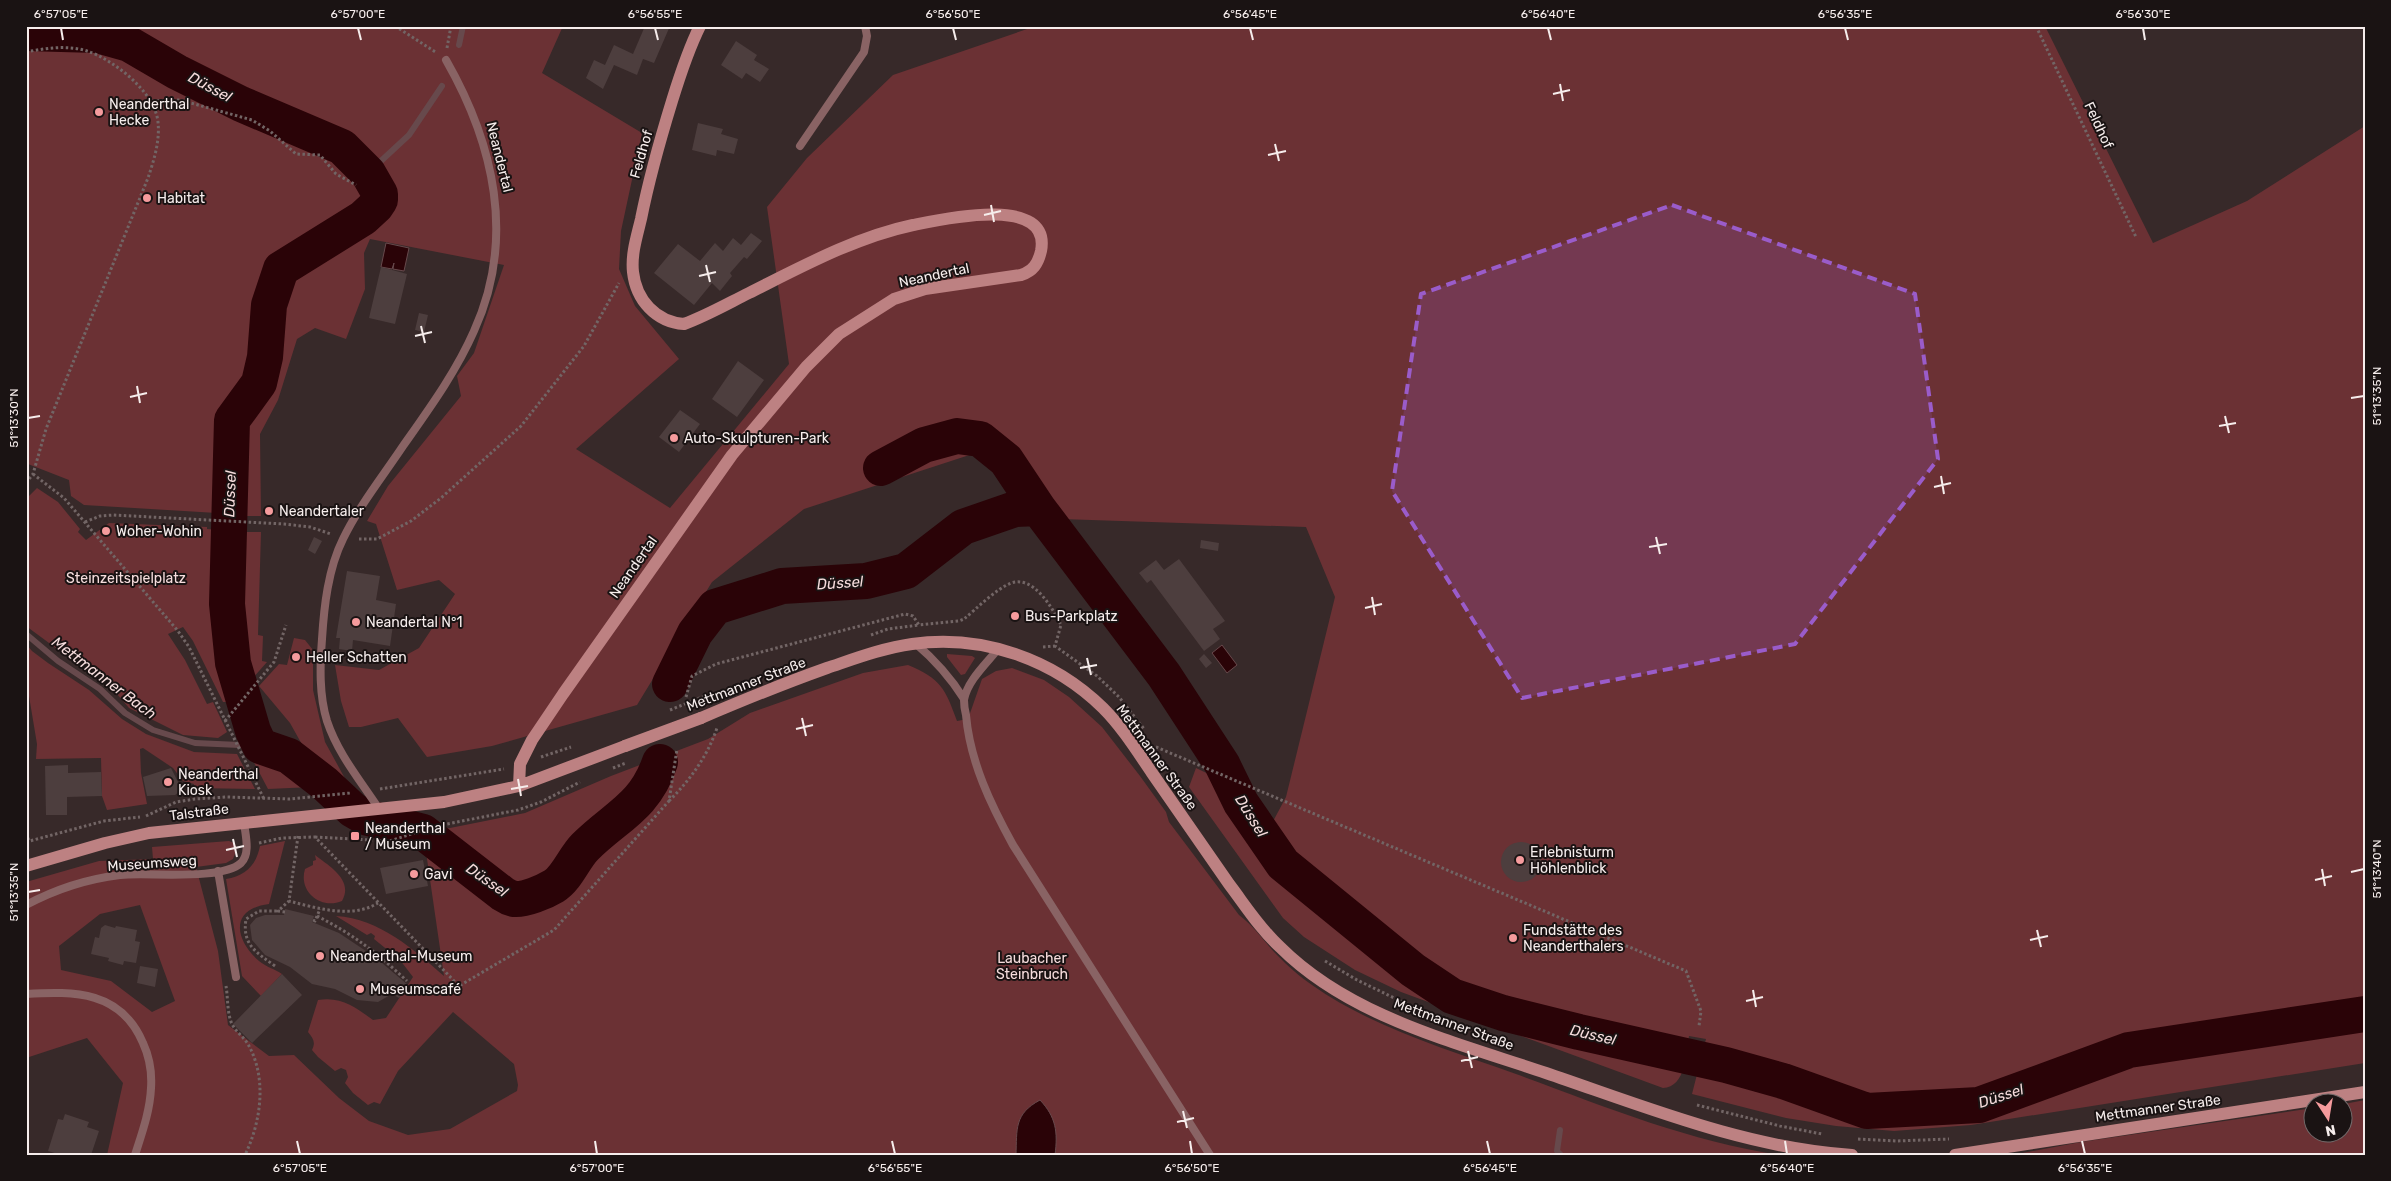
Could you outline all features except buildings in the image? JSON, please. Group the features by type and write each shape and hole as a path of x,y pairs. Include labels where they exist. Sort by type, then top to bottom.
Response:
{"main road":[{"name":"Feldhof","path":"640,294 635,282 633,258 648,186 689,48 700,26"},
{"name":"Neandertal","path":"519,786 520,764 532,740 563,694 732,455 806,366 839,334 894,299 925,289 1012,277 1031,272 1038,263 1042,243 1034,226 1026,219 1014,215 990,215 913,225 832,252 684,324 671,323 660,318 650,310 640,294"},
{"name":"Mettmanner Straße","path":"375,810 444,802 519,786 848,661 915,644 958,642 998,649 1034,661 1068,679 1106,710 1140,755 1252,915 1279,947 1316,978 1364,1006 1418,1028 1679,1119 1752,1139 1852,1155"},
{"name":"Talstraße","path":"26,866 105,842 149,833 375,810"},
{"name":"Mettmanner Straße","path":"1955,1155 2365,1092"}],"lane":[{"path":"800,146 864,52 867,36 865,26"},
{"name":"Neandertal","path":"375,810 367,791 347,763 332,735 322,695 321,648 326,603 334,563 343,538 440,392 475,330 490,284 497,207 494,180 480,131 461,85 446,60"},
{"path":"915,644 929,655 952,680 964,700 967,732 976,765 993,810 1013,845 1210,1155"},
{"path":"964,700 974,680 998,649"},
{"path":"244,822 247,846"},
{"name":"Museumsweg","path":"26,905 48,893 78,883 113,877 180,875 230,868 242,862 247,846"},
{"path":"218,871 236,977"},
{"path":"26,994 71,993 91,996 110,1002 124,1012 133,1024 147,1051 151,1075 149,1107 135,1155"}],"path":[{"path":"395,26 446,60 451,26"},
{"name":"Feldhof","path":"2036,26 2136,237"},
{"path":"26,52 64,47 88,51 121,70 142,88 152,101 158,121 157,137 148,178 46,429 33,474 26,483"},
{"path":"152,101 180,100 252,120 270,131 296,154 320,155 336,174 356,185"},
{"path":"85,522 100,516 113,515 195,519 310,528 343,538 377,539 411,521 441,498 521,426 584,346 633,258"},
{"path":"33,474 64,498 178,631 189,647 264,799"},
{"path":"686,697 692,676 716,664 905,614 913,616 919,624 964,619 1004,587 1017,582 1033,588 1052,608 1061,625 1055,646"},
{"path":"224,721 274,662 286,625"},
{"path":"1038,648 1055,646 1097,676 1119,697 1147,734"},
{"path":"315,837 459,986 554,930 668,801 687,783 713,740 723,708"},
{"path":"1152,740 1162,755"},
{"path":"367,791 495,771 572,747 580,748"},
{"path":"1156,747 1686,971 1701,1011 1699,1026"},
{"path":"668,801 677,749"},
{"path":"26,833 28,841 104,821 146,816 176,802 227,797 264,799 303,798 351,793"},
{"path":"247,846 264,841 298,837 390,841 432,827"},
{"path":"278,912 289,902 298,837"},
{"path":"289,902 320,908 360,909 378,903"},
{"path":"313,920 315,921 320,908"},
{"path":"275,966 253,950 244,933 246,919 259,911 285,912"},
{"path":"317,916 350,933 378,954 407,981"},
{"path":"1318,957 1357,980 1414,1008 1462,1026"},
{"path":"225,977 232,1023 249,1046 258,1076 260,1105 253,1138 245,1155"},
{"path":"1693,1104 1780,1126 1826,1134"},
{"path":"1850,1138 1896,1141 1957,1138"}],"highlighted area":[{"path":"1672,205 1915,294 1938,459 1795,644 1522,698 1392,491 1421,294"}],"green space":[{"path":"26,26 563,26 542,73 642,133 621,231 619,269 635,306 679,359 576,449 670,508 789,364 767,207 807,158 893,75 1036,26 2045,26 2153,243 2247,201 2365,126 2365,1063 1971,1125 1894,1131 1836,1126 1786,1118 1692,1094 1706,1039 1689,1036 1686,1060 1681,1076 1671,1086 1663,1088 1401,992 1355,970 1304,937 1283,918 1189,787 1196,768 1246,792 1270,827 1286,797 1335,597 1306,527 1061,519 997,446 804,509 712,582 637,705 492,746 427,757 398,718 361,727 349,727 341,701 335,665 379,670 419,648 455,594 439,580 397,590 376,524 367,521 388,486 461,396 457,376 474,353 504,265 370,239 364,253 365,289 346,339 315,328 297,339 278,400 260,434 261,516 241,516 240,491 216,495 217,513 84,505 71,496 69,480 28,464 26,467"},
{"name":"Steinzeitspielplatz","path":"37,488 58,502 80,529 78,532 86,540 109,523 207,527 207,529 220,530 218,563 219,632 225,669 238,697 232,702 223,702 193,641 183,627 168,634 185,660 207,704 213,702 227,732 218,738 183,735 129,708 105,680 102,682 26,626 26,499"},
{"path":"238,532 261,532 258,635 263,636 262,661 267,662 253,678 243,664 239,627"},
{"path":"294,638 305,640 313,650 313,690 325,742 348,784 325,771 304,748 290,723 259,686 279,664 287,665"},
{"path":"26,644 48,663 89,690 122,719 146,734 194,752 237,754 255,789 194,788 194,784 183,781 173,768 143,748 140,749 141,773 147,804 107,810 102,796 101,758 36,759 37,744 26,678"},
{"path":"947,654 972,656 975,658 965,674 961,675 947,657"},
{"name":"Laubacher Steinbruch","path":"908,665 919,670 935,680 945,692 957,721 968,719 982,679 996,671 1012,668 1044,680 1069,697 1102,727 1140,776 1166,812 1169,822 1239,915 1250,924 1273,951 1294,971 1335,1000 1360,1014 1411,1036 1614,1110 1712,1141 1780,1155 107,1155 123,1083 87,1038 26,1058 26,882 99,861 153,859 152,847 229,841 234,843 237,848 233,859 226,863 196,867 218,951 228,1025 269,1056 294,1055 339,1098 369,1121 408,1135 450,1129 517,1091 518,1085 514,1064 453,1012 398,1071 380,1104 374,1102 368,1105 353,1093 345,1083 348,1077 346,1070 341,1068 335,1071 312,1050 313,1040 308,1032 318,1000 341,1001 373,1020 386,1018 413,977 400,960 374,939 375,936 371,933 367,935 336,916 352,918 381,929 408,946 444,976 426,852 435,831 525,813 611,776 708,739 750,713 863,673","holes":["140,905 175,1001 152,1012 111,981 61,970 59,946 100,914"]},
{"path":"250,755 275,761 312,787 268,789"},
{"path":"285,841 269,904 256,907 247,912 242,918 240,926 241,935 251,952 259,961 282,974 261,996 242,976 226,879 233,878 249,869 256,859 260,846"},
{"path":"315,855 333,869 342,880 345,886 345,893 342,901 326,903 319,901 308,892 305,885 305,869 313,865 313,861 316,860"},
{"path":"2365,1100 2365,1155 2012,1155 2081,1142 2304,1109 2304,1144 2354,1144 2354,1102"}],"shaded area":[{"path":"386,243 409,248 404,271 393,269 394,263 392,269 381,267"},
{"path":"1222,645 1237,665 1227,673 1212,653"},
{"path":"1040,1100 1050,1113 1055,1125 1055,1155 1016,1155 1017,1130 1021,1117 1025,1111"}],"waterway":[{"path":"459,45 463,26"},
{"name":"Düssel","path":"26,33 97,35 129,44 177,72 241,104 342,147 368,173 380,194 380,200 376,206 363,218 281,269 269,305 265,357 259,383 232,420 227,604 233,663 253,731 260,746 289,756 324,783 353,810 365,817 423,832 503,894 514,899 534,895 559,882 585,847 637,801 646,790 660,762"},
{"path":"368,173 409,135 442,86"},
{"name":"Düssel","path":"881,468 924,445 957,436 980,439 1006,460 1038,508"},
{"name":"Düssel","path":"670,684 695,633 715,607 782,586 866,581 906,571 963,527 1015,509 1038,508 1164,675 1222,764 1241,803 1283,864 1413,970 1452,996 1503,1013 1726,1065 1783,1081 1867,1111 1979,1105 2129,1050 2365,1014"},
{"name":"Mettmanner Bach","path":"26,634 58,661 100,689 125,713 153,730 195,743 260,746"},
{"path":"1560,1130 1557,1151 1561,1155"}],"place":[{"name":"Neanderthal Hecke","path":"99,112"},
{"name":"Habitat","path":"147,198"},
{"name":"Auto-Skulpturen-Park","path":"674,438"},
{"name":"Neandertaler","path":"269,511"},
{"name":"Woher-Wohin","path":"106,531"},
{"name":"Bus-Parkplatz","path":"1015,616"},
{"name":"Neandertal N°1","path":"356,622"},
{"name":"Heller Schatten","path":"296,657"},
{"name":"Neanderthal Kiosk","path":"168,782"},
{"name":"Neanderthal / Museum","path":"355,836"},
{"name":"Erlebnisturm Höhlenblick","path":"1520,860"},
{"name":"Gavi","path":"414,874"},
{"name":"Fundstätte des Neanderthalers","path":"1513,938"},
{"name":"Neanderthal-Museum","path":"320,956"},
{"name":"Museumscafé","path":"360,989"}]}
